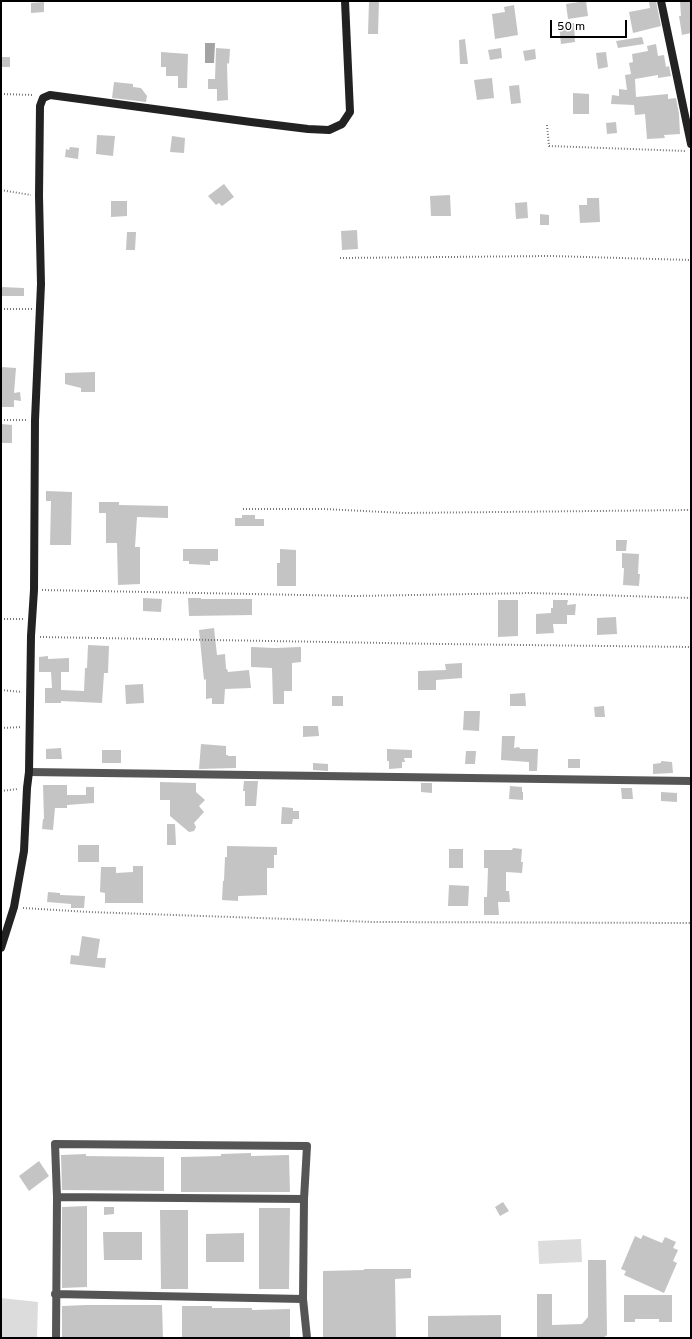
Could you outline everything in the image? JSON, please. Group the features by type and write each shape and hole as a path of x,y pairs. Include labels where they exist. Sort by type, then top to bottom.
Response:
{"street":[{"path":"1,948 14,907 24,851 29,772 31,636 34,590 35,420 41,284 39,196 40,106 43,98 50,95 251,122 329,130 342,124 350,112 344,1"},
{"path":"661,1 691,144"},
{"path":"29,772 691,781"},
{"path":"56,1338 57,1197 55,1144 307,1146 304,1199 303,1299 307,1338"},
{"path":"57,1197 304,1199"},
{"path":"56,1294 303,1299"}],"path":[{"path":"1,94 50,95"},
{"path":"548,125 549,146 691,151"},
{"path":"1,190 39,196"},
{"path":"340,258 550,256 691,260"},
{"path":"1,309 39,309"},
{"path":"1,420 35,420"},
{"path":"243,510 324,509 404,513 691,510"},
{"path":"34,590 355,596 530,593 691,598"},
{"path":"1,619 32,619"},
{"path":"31,636 434,644 691,647"},
{"path":"1,690 31,693"},
{"path":"1,728 29,727"},
{"path":"1,791 27,788"},
{"path":"14,907 89,912 374,922 691,924"}],"shaded area":[{"path":"205,43 215,43 214,63 205,63"},
{"path":"581,1239 582,1262 539,1264 538,1241"},
{"path":"1,1298 38,1302 37,1338 1,1338"}],"building":[{"path":"369,1 379,1 378,34 368,34"},
{"path":"586,1 588,16 568,19 566,4"},
{"path":"656,1 661,26 633,33 629,12 650,8 649,2"},
{"path":"680,1 691,1 691,33 682,35 679,16 681,16"},
{"path":"44,2 44,12 31,13 31,3"},
{"path":"514,5 518,35 495,39 492,14 505,12 504,7"},
{"path":"574,23 575,42 561,44 559,25"},
{"path":"642,37 644,44 618,48 616,41"},
{"path":"465,39 468,64 460,64 459,40"},
{"path":"656,44 658,56 664,55 666,67 669,66 671,76 658,78 658,75 635,79 636,97 668,94 668,99 676,98 679,114 680,134 664,135 665,138 647,139 645,114 635,115 634,105 611,104 612,95 619,96 619,89 627,90 625,75 631,74 629,63 633,62 632,54 648,51 647,46"},
{"path":"216,48 230,49 229,64 227,63 228,100 217,101 217,89 208,89 208,79 215,79"},
{"path":"501,48 502,58 490,60 488,50"},
{"path":"535,49 536,59 525,61 523,51"},
{"path":"161,52 188,54 187,88 178,88 178,76 166,76 166,67 161,67"},
{"path":"606,52 608,67 598,69 596,53"},
{"path":"1,57 10,57 10,67 1,67"},
{"path":"492,78 494,98 477,100 474,80"},
{"path":"114,82 133,84 133,87 141,88 147,96 146,102 112,98"},
{"path":"519,85 521,103 511,104 509,86"},
{"path":"573,93 589,94 589,114 573,114"},
{"path":"616,122 617,133 607,134 606,123"},
{"path":"97,135 115,136 113,156 96,154"},
{"path":"172,136 185,138 184,153 170,152"},
{"path":"70,147 79,148 78,159 65,157 66,149 69,150"},
{"path":"224,184 234,197 222,206 219,203 216,205 208,196"},
{"path":"450,195 451,216 431,216 430,196"},
{"path":"587,198 599,198 600,222 580,223 579,205 587,205"},
{"path":"111,201 127,201 127,216 111,217"},
{"path":"527,202 528,218 516,219 515,203"},
{"path":"540,214 549,215 549,225 540,225"},
{"path":"357,230 358,249 342,250 341,231"},
{"path":"127,232 136,232 135,250 126,250"},
{"path":"1,287 24,288 24,296 1,296"},
{"path":"1,367 16,368 14,393 20,392 21,401 14,400 14,407 1,407"},
{"path":"95,372 95,392 81,392 81,388 65,384 65,373"},
{"path":"1,424 12,425 12,443 1,443"},
{"path":"46,491 72,492 71,545 50,545 51,501 46,501"},
{"path":"99,502 119,502 119,505 168,506 168,518 137,517 135,547 140,547 140,584 118,585 117,543 106,543 106,513 99,513"},
{"path":"242,515 255,515 255,519 264,519 264,526 235,526 235,518 242,518"},
{"path":"616,540 627,540 626,551 616,551"},
{"path":"183,549 218,549 218,561 210,561 210,565 189,564 189,561 183,561"},
{"path":"280,549 296,550 296,586 277,586 277,563 280,563"},
{"path":"622,553 639,554 639,586 623,585 624,568 622,568"},
{"path":"143,598 162,599 161,612 143,611"},
{"path":"188,598 252,599 252,615 189,616"},
{"path":"498,600 518,600 518,636 498,637"},
{"path":"553,600 568,600 567,605 576,604 575,615 567,615 567,624 553,624 554,633 536,634 536,614 551,613 551,608 553,608"},
{"path":"616,617 617,634 597,635 597,618"},
{"path":"214,628 217,655 225,654 226,669 228,672 249,670 251,688 225,689 224,704 212,704 212,698 206,699 206,679 204,680 199,630"},
{"path":"88,645 109,646 108,673 104,673 102,703 61,701 61,703 45,703 45,688 52,688 51,672 39,672 39,657 48,656 48,659 69,658 69,672 61,672 61,690 84,691"},
{"path":"251,647 301,647 301,662 292,663 292,691 284,691 284,704 273,704 272,668 251,667"},
{"path":"462,663 462,678 436,680 436,690 418,690 418,671 446,670 445,664"},
{"path":"143,684 144,703 126,704 125,685"},
{"path":"525,693 526,706 510,706 510,694"},
{"path":"332,696 343,696 343,706 332,706"},
{"path":"604,706 605,717 595,717 594,707"},
{"path":"464,711 480,711 479,731 463,730"},
{"path":"303,726 318,726 319,736 303,737"},
{"path":"502,736 515,736 514,748 519,747 520,749 538,749 537,771 529,771 529,762 501,760"},
{"path":"201,744 226,746 226,755 236,756 236,768 199,769"},
{"path":"61,748 62,759 46,759 46,749"},
{"path":"387,749 412,750 412,758 404,758 405,762 402,762 402,768 389,769"},
{"path":"102,750 121,750 121,763 102,763"},
{"path":"466,751 476,751 475,764 465,764"},
{"path":"568,759 580,759 580,768 568,768"},
{"path":"661,761 672,762 673,773 653,774 653,764 661,763"},
{"path":"313,763 328,764 328,771 313,770"},
{"path":"244,781 258,781 256,806 245,806 245,791 243,791"},
{"path":"160,782 196,783 196,792 205,800 199,806 204,812 194,823 196,827 194,831 189,832 170,816 170,800 160,800"},
{"path":"421,783 432,783 432,793 421,792"},
{"path":"43,785 67,785 67,795 86,795 86,787 94,787 94,803 67,805 67,808 55,808 53,830 42,829 44,819"},
{"path":"510,786 522,787 523,800 509,799"},
{"path":"621,788 632,788 633,799 622,799"},
{"path":"661,792 677,793 677,802 661,801"},
{"path":"282,807 293,808 293,811 299,811 299,819 293,819 292,824 281,824"},
{"path":"167,824 175,824 176,845 167,845"},
{"path":"78,845 99,845 99,862 78,862"},
{"path":"227,846 277,847 277,855 274,855 274,868 267,868 267,895 238,896 238,901 222,900"},
{"path":"513,848 522,849 521,862 523,862 522,873 506,872 506,891 509,891 510,902 498,902 499,915 484,915 484,897 487,897 488,868 484,868 484,850 512,850"},
{"path":"449,849 463,849 463,868 449,868"},
{"path":"133,866 143,866 143,903 105,903 105,893 100,892 101,867 116,867 116,873 133,872"},
{"path":"449,885 469,886 468,906 448,906"},
{"path":"48,892 60,893 60,895 85,896 84,908 71,908 71,904 47,902"},
{"path":"82,936 100,939 97,958 106,958 105,968 70,964 71,955 79,956"},
{"path":"251,1153 251,1156 289,1155 290,1192 181,1192 181,1157 221,1156 221,1154"},
{"path":"86,1154 86,1156 164,1157 164,1191 62,1190 61,1155"},
{"path":"39,1161 49,1176 29,1191 19,1176"},
{"path":"503,1202 509,1211 500,1216 495,1207"},
{"path":"87,1206 87,1287 62,1288 62,1207"},
{"path":"104,1207 114,1207 114,1214 104,1215"},
{"path":"259,1208 290,1208 289,1289 259,1289"},
{"path":"160,1210 188,1210 188,1289 161,1289"},
{"path":"103,1232 142,1232 142,1260 104,1260"},
{"path":"244,1233 244,1262 206,1262 206,1234"},
{"path":"643,1235 662,1243 665,1237 676,1242 673,1248 678,1250 673,1261 677,1263 664,1293 624,1275 626,1271 621,1269 635,1236 641,1239"},
{"path":"588,1260 606,1260 607,1335 603,1338 537,1338 537,1294 552,1294 552,1325 582,1324 588,1317"},
{"path":"411,1269 411,1278 395,1279 396,1338 323,1338 323,1271"},
{"path":"624,1295 672,1295 672,1322 659,1322 659,1319 635,1319 635,1322 624,1322"},
{"path":"162,1305 163,1338 62,1338 62,1306"},
{"path":"182,1306 252,1308 252,1310 290,1309 290,1338 182,1338"},
{"path":"501,1315 501,1338 428,1338 428,1316"}]}
